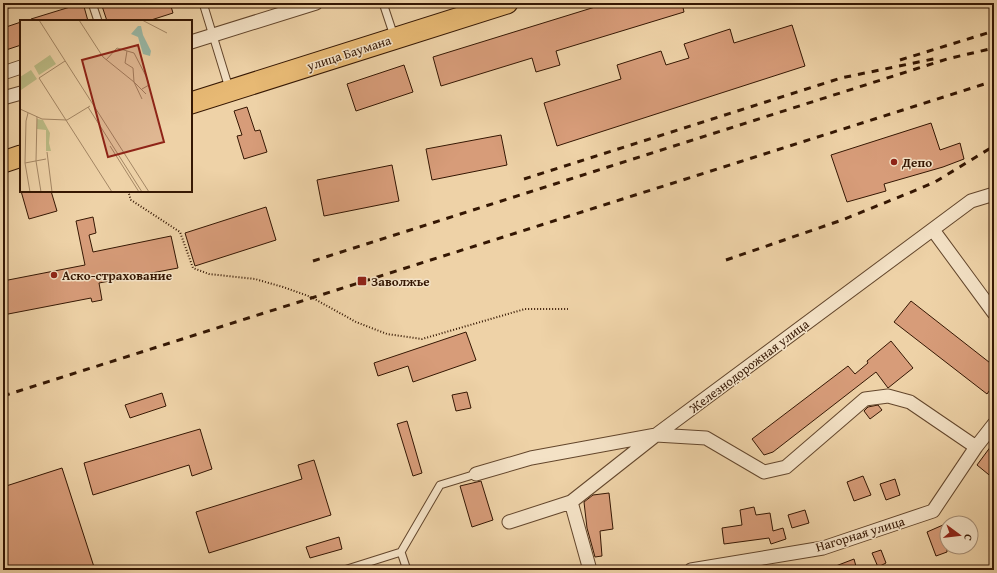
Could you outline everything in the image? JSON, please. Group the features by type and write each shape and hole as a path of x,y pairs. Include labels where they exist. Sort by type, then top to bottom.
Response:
{"main road":[{"name":"улица Баумана","path":"192,103 507,3"},
{"path":"3,162 20,156"}],"street":[{"path":"192,42 316,3"},
{"path":"3,73 20,67"},
{"path":"3,98 20,93"},
{"name":"Железнодорожная улица","path":"476,474 531,458 656,435 971,201 994,194"},
{"path":"933,230 994,313"},
{"path":"509,522 570,502 656,435 706,438 764,472 786,467 864,400 888,396 910,402 976,447 994,424"},
{"name":"Нагорная улица","path":"691,570 823,548 933,511 976,447"},
{"path":"570,502 590,570"}],"lane":[{"path":"3,6 12,3"},
{"path":"92,3 98,20"},
{"path":"203,3 230,90"},
{"path":"383,3 394,38"},
{"path":"344,570 401,552 440,484 476,474"},
{"path":"401,552 407,570"}],"path":[{"path":"128,192 131,200 180,232 193,268 209,274 255,279 299,292 323,303 356,322 387,334 422,339 525,309 568,309"}],"building":[{"path":"83,3 88,20 31,20"},
{"path":"101,3 170,3 173,13 151,20 107,20"},
{"path":"608,3 682,3 684,12 556,51 560,65 536,72 532,58 441,86 433,57"},
{"path":"20,22 20,45 3,51 3,28"},
{"path":"792,25 805,66 557,146 544,103 621,79 617,65 661,51 666,65 689,58 684,44 730,29 734,43"},
{"path":"404,65 413,92 356,111 347,84"},
{"path":"247,107 255,131 260,130 267,152 244,159 237,136 242,135 234,111"},
{"name":"Депо","path":"931,123 940,150 960,143 964,159 943,167 884,184 886,191 847,202 831,155"},
{"path":"501,135 507,165 432,180 426,149"},
{"path":"392,165 399,201 324,216 317,180"},
{"path":"21,192 51,192 57,211 29,219"},
{"path":"266,207 276,240 195,266 185,233"},
{"path":"93,217 96,233 89,235 93,252 171,236 178,268 99,283 102,300 92,302 91,298 3,315 3,281 85,265 76,221"},
{"path":"911,301 994,366 994,384 987,394 894,322"},
{"path":"466,332 476,360 413,382 408,366 378,376 374,363"},
{"path":"891,341 913,368 888,388 876,372 773,452 764,455 752,439 848,366 855,374 868,363 867,361"},
{"path":"467,392 471,408 456,411 452,395"},
{"path":"162,393 166,406 130,418 125,405"},
{"path":"878,405 882,410 870,419 864,411 868,407"},
{"path":"407,421 422,473 413,476 397,424"},
{"path":"200,429 212,469 192,476 189,465 93,495 84,463"},
{"path":"994,442 994,479 977,465"},
{"path":"314,460 331,515 209,553 196,512 302,479 298,465"},
{"path":"62,468 95,570 3,570 3,487"},
{"path":"863,476 871,495 854,501 847,482"},
{"path":"895,479 900,495 886,500 880,484"},
{"path":"481,481 493,520 472,527 460,486"},
{"path":"609,493 613,529 600,531 602,556 595,557 587,528 584,502 593,495"},
{"path":"754,507 756,515 770,513 773,531 783,528 786,539 771,544 769,538 724,544 722,528 742,525 740,510"},
{"path":"805,510 809,523 792,528 788,515"},
{"path":"939,527 939,555 936,556 927,532"},
{"path":"339,537 342,549 310,558 306,547"},
{"path":"881,550 886,563 878,567 872,553"},
{"path":"854,559 857,570 828,570 828,569"}],"railway":[{"path":"900,60 994,31"},
{"path":"313,261 947,59 994,48"},
{"path":"524,179 841,78 938,58"},
{"path":"3,396 994,81"},
{"path":"726,260 842,220 935,182 994,146"}],"place":[{"name":"Депо","path":"894,162"},
{"name":"Аско-страхование","path":"54,275"},
{"name":"Заволжье","path":"362,281"}]}
